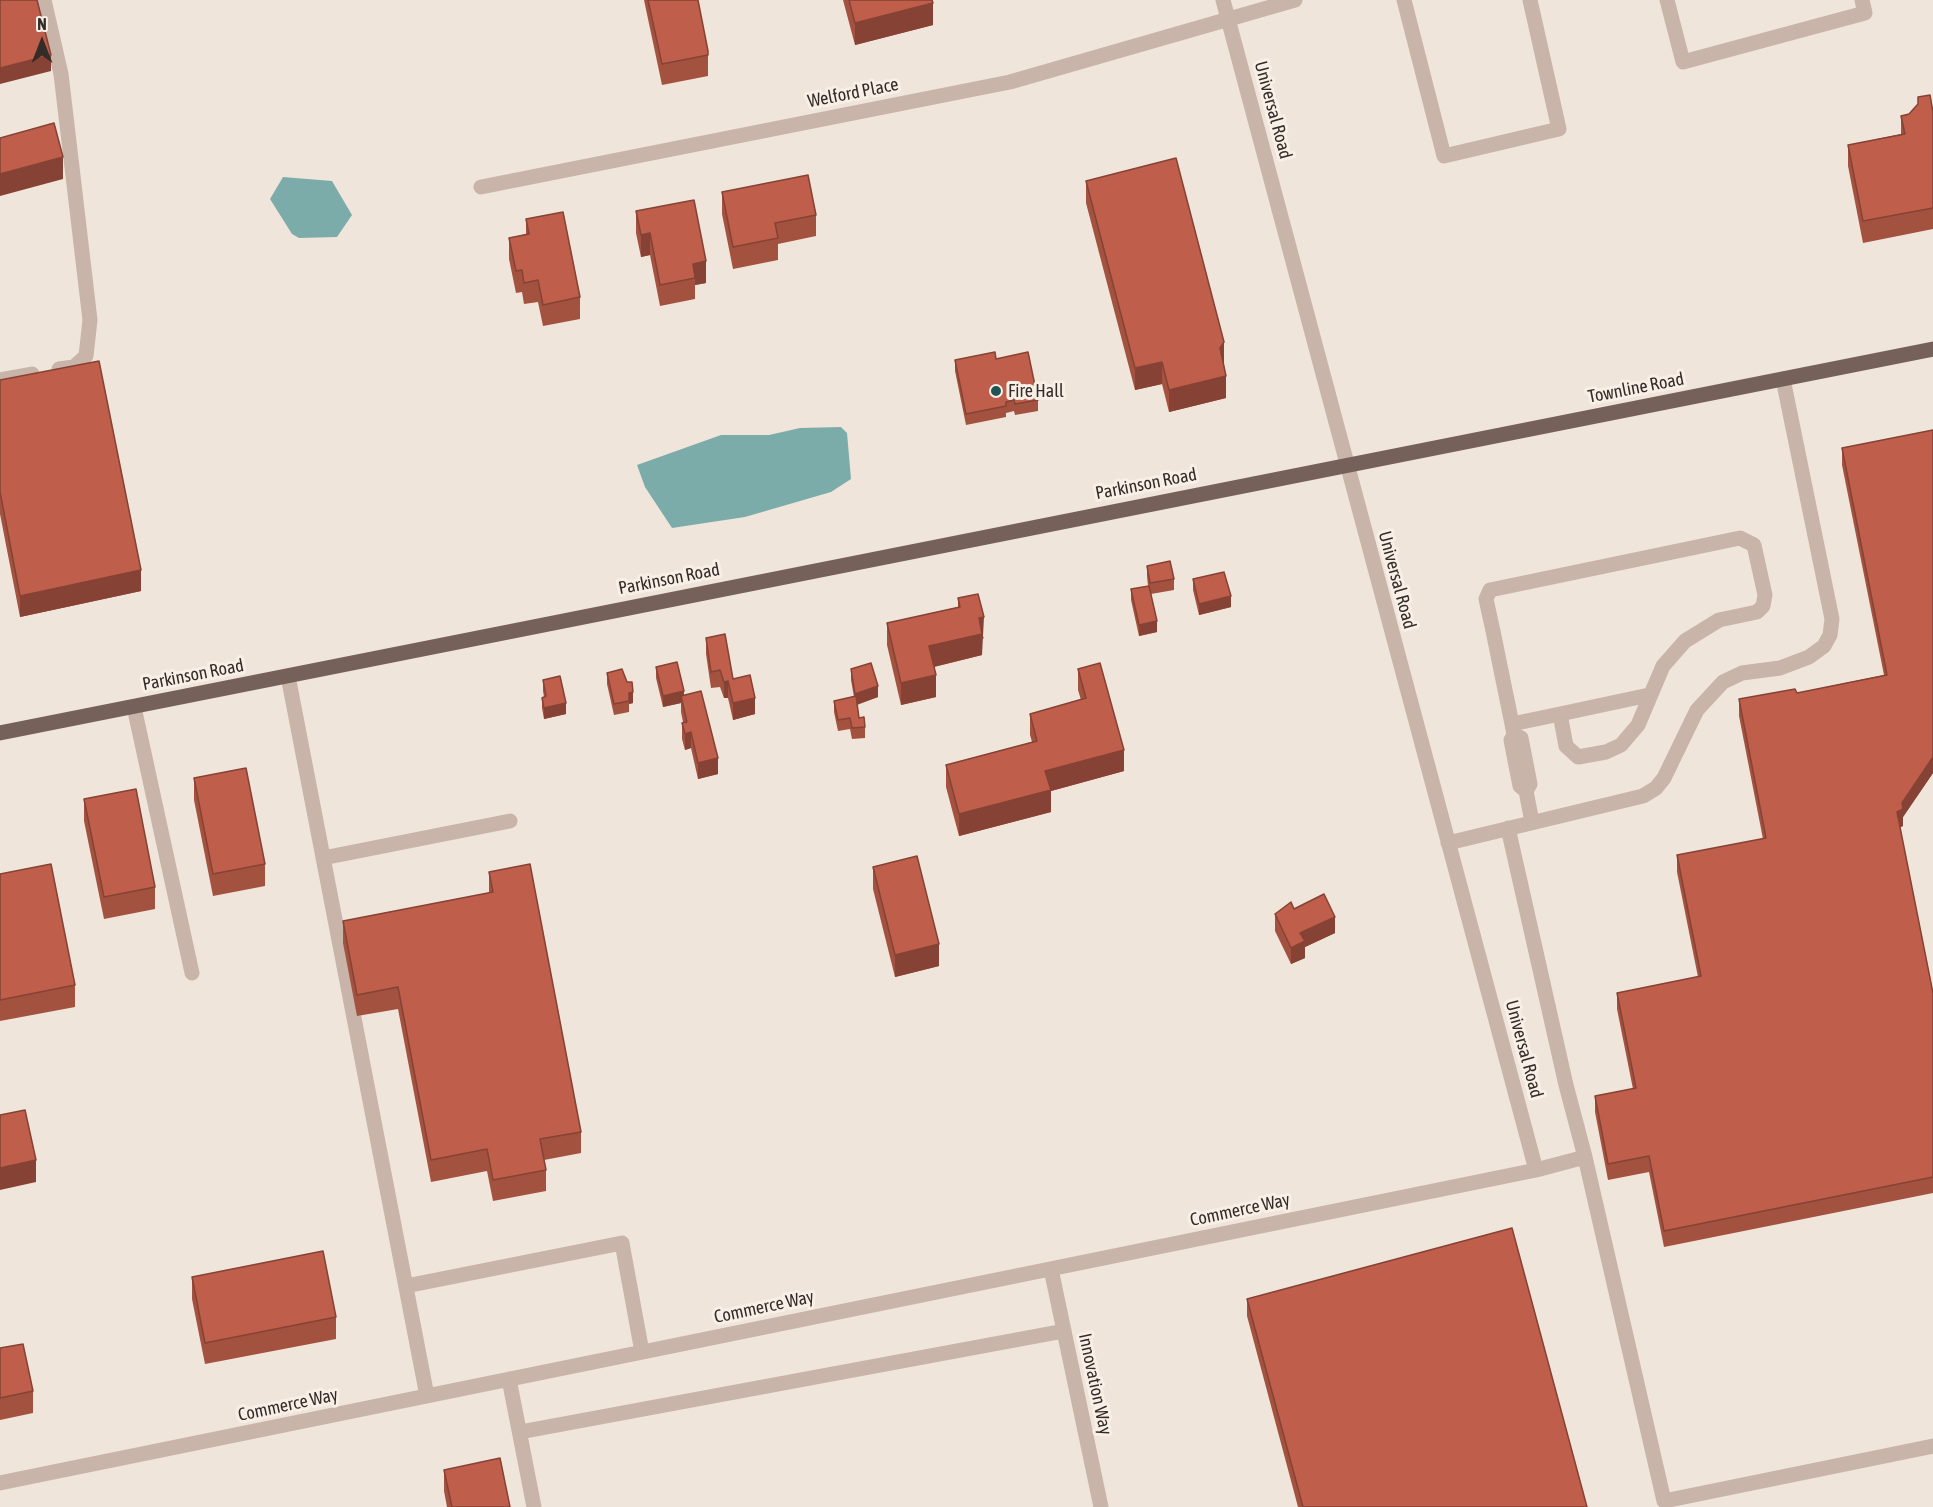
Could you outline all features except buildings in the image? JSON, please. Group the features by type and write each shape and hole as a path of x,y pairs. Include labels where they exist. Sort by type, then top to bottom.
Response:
{"main road":[{"name":"Townline Road","path":"1346,465 1933,349"},
{"name":"Parkinson Road","path":"0,733 1346,465"}],"street":[{"path":"0,380 74,367 86,356 89,344 88,294 61,74 44,0"},
{"name":"Universal Road","path":"1223,0 1536,1170"},
{"name":"Welford Place","path":"481,187 1010,82 1229,21 1295,0"},
{"path":"1404,0 1444,156 1558,129 1530,0"},
{"path":"1667,0 1683,62 1865,13 1862,0"},
{"path":"1448,843 1643,796 1656,789 1697,710 1723,681 1742,673 1780,668 1809,657 1824,646 1830,634 1832,619 1783,379"},
{"path":"1532,822 1526,791 1530,784 1521,738 1513,729 1486,599 1490,590 1740,538 1754,545 1765,595 1763,606 1757,612 1719,620 1685,641 1663,666 1638,725 1628,740 1606,752 1578,757 1571,754 1566,746 1560,714"},
{"path":"288,676 427,1396"},
{"path":"1513,729 1560,714 1649,695"},
{"path":"134,706 192,973"},
{"path":"323,858 510,821"},
{"path":"1508,828 1664,1501 1933,1446"},
{"name":"Commerce Way","path":"0,1483 1536,1170 1586,1157"},
{"path":"406,1286 621,1243 642,1352"},
{"name":"Innovation Way","path":"1051,1269 1101,1507"},
{"path":"520,1432 1064,1331"},
{"path":"509,1379 534,1507"}],"water":[{"path":"283,177 332,181 352,215 337,237 299,238 292,234 270,199"},
{"path":"841,427 847,433 851,479 831,492 745,517 672,528 645,487 637,465 721,435 769,435 800,428"}],"place":[{"name":"Fire Hall","path":"996,391"}]}
